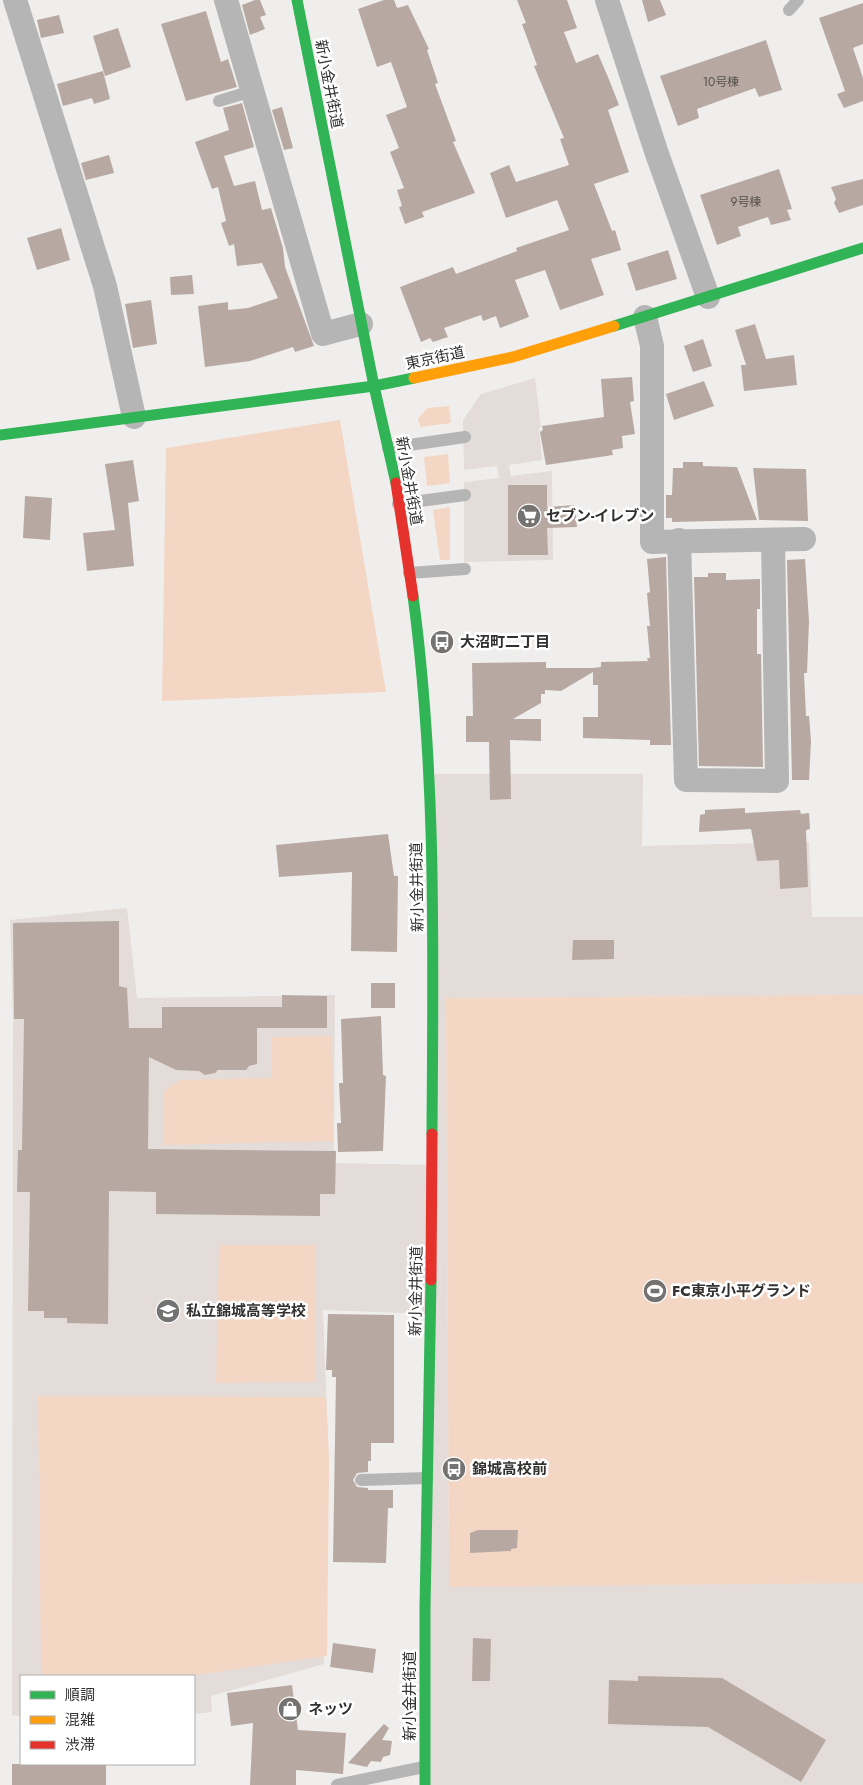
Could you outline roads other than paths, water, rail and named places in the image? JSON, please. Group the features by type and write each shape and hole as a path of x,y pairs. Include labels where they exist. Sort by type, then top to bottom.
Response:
{"main road":[{"name":"新小金井街道","path":"297,0 398,504 409,573 424,696 430,774 433,971 425,1785"},
{"name":"東京街道","path":"0,435 374,386 512,357 863,248"}],"street":[{"path":"15,0 105,286 134,417"},
{"path":"226,0 323,334 361,324"},
{"path":"607,0 656,151 708,297"},
{"path":"645,317 652,346 652,542 804,539"},
{"path":"679,540 686,780 777,781 773,540"}],"lane":[{"path":"789,10 798,0"},
{"path":"219,101 252,91"},
{"path":"388,448 465,437"},
{"path":"398,504 465,495"},
{"path":"409,573 465,569"},
{"path":"361,1480 427,1478"},
{"path":"337,1785 424,1767"}],"place":[{"name":"セブン-イレブン","path":"529,516"},
{"name":"大沼町二丁目","path":"442,642"},
{"name":"FC東京小平グランド","path":"655,1291"},
{"name":"私立錦城高等学校","path":"168,1311"},
{"name":"錦城高校前","path":"454,1469"},
{"name":"ネッツ","path":"290,1709"}]}
